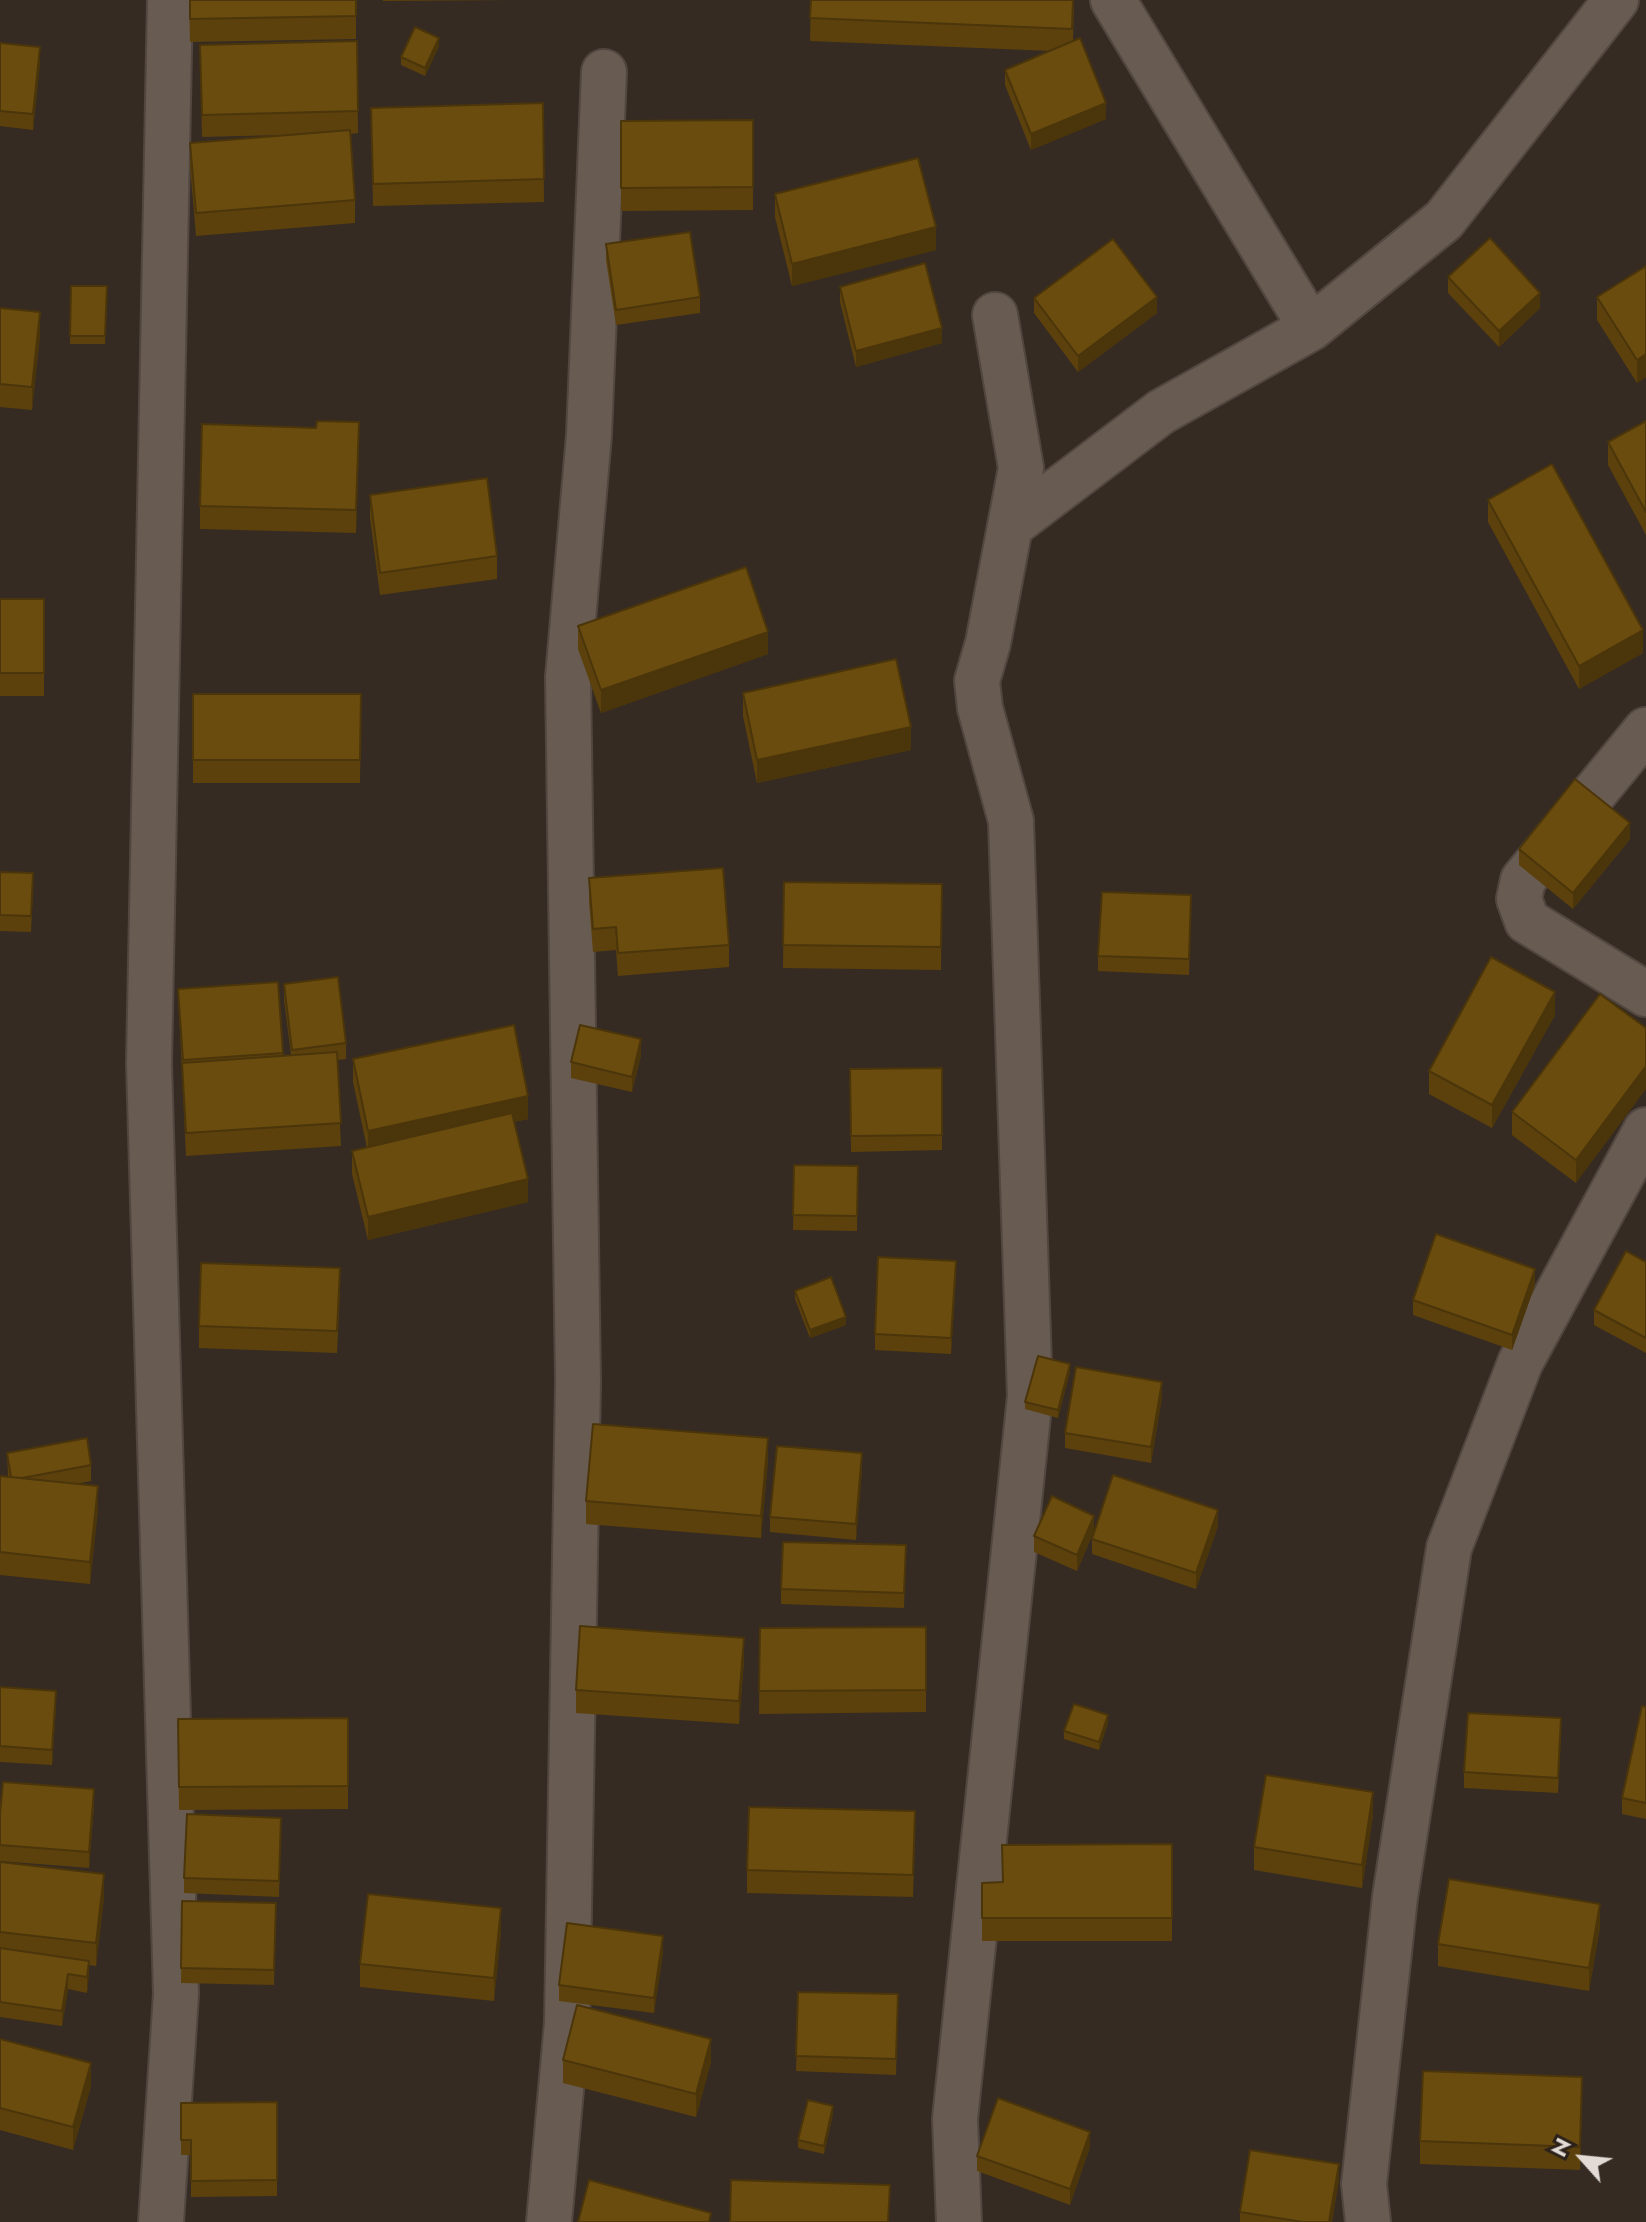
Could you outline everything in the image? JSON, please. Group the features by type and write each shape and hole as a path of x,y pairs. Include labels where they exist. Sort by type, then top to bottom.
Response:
{"street":[{"path":"161,2222 176,1994 149,1063 170,0"},
{"path":"1113,0 1311,328"},
{"path":"1012,525 1161,412 1311,328 1444,220 1615,1"},
{"path":"549,2222 567,2023 578,1382 568,677 589,435 604,72"},
{"path":"959,2222 955,2119 1030,1396 1011,821 980,708 977,681 988,643 1021,468 995,315"},
{"path":"1646,730 1523,880 1519,899 1527,921 1646,994"},
{"path":"1368,2222 1364,2184 1395,1897 1449,1548 1520,1363 1646,1130"}],"building":[{"path":"190,0 356,0 356,16 190,19"},
{"path":"811,0 1073,0 1072,29 810,18"},
{"path":"415,27 439,38 425,68 401,57"},
{"path":"1080,38 1106,103 1031,134 1005,70"},
{"path":"357,41 358,111 202,115 200,45"},
{"path":"0,43 40,47 33,114 0,111"},
{"path":"543,103 544,179 373,184 371,108"},
{"path":"753,120 753,187 621,188 621,121"},
{"path":"350,130 355,200 196,213 190,143"},
{"path":"918,158 936,227 792,264 775,194"},
{"path":"690,232 700,297 616,310 606,244"},
{"path":"1490,238 1540,293 1499,331 1448,277"},
{"path":"1113,239 1157,297 1078,356 1034,298"},
{"path":"925,263 942,328 856,351 840,287"},
{"path":"1646,266 1646,354 1637,360 1597,297"},
{"path":"71,286 107,286 105,336 70,336"},
{"path":"0,308 40,312 32,387 0,384"},
{"path":"317,421 359,422 356,510 200,506 202,424 316,428"},
{"path":"1646,421 1646,512 1608,442"},
{"path":"1552,464 1643,630 1579,666 1488,500"},
{"path":"487,478 497,556 380,573 370,495"},
{"path":"746,567 768,632 601,690 578,626"},
{"path":"0,599 44,599 44,673 0,673"},
{"path":"896,659 911,727 757,760 743,693"},
{"path":"193,694 361,694 360,760 193,760"},
{"path":"1575,779 1630,823 1573,893 1519,849"},
{"path":"723,868 729,945 618,953 616,927 593,929 589,878"},
{"path":"0,872 33,873 31,916 0,915"},
{"path":"784,882 942,884 941,947 783,945"},
{"path":"1102,892 1191,895 1189,959 1098,956"},
{"path":"1491,957 1555,992 1492,1105 1429,1071"},
{"path":"338,977 346,1043 292,1050 284,984"},
{"path":"278,982 283,1053 183,1060 178,989"},
{"path":"1600,994 1646,1028 1646,1066 1576,1160 1512,1112"},
{"path":"514,1025 528,1096 368,1131 353,1059"},
{"path":"580,1025 641,1039 632,1077 571,1062"},
{"path":"337,1052 341,1123 186,1133 182,1063"},
{"path":"942,1068 942,1135 851,1136 850,1069"},
{"path":"512,1113 528,1179 368,1217 352,1151"},
{"path":"794,1165 858,1166 857,1216 793,1215"},
{"path":"1436,1234 1535,1269 1512,1335 1413,1300"},
{"path":"1626,1251 1646,1262 1646,1338 1594,1310"},
{"path":"878,1257 956,1261 951,1338 875,1334"},
{"path":"201,1263 340,1268 337,1331 199,1326"},
{"path":"831,1277 846,1317 810,1330 795,1291"},
{"path":"1038,1356 1070,1364 1058,1410 1025,1402"},
{"path":"1076,1367 1162,1382 1151,1447 1065,1433"},
{"path":"593,1424 768,1438 761,1516 586,1501"},
{"path":"87,1438 91,1465 22,1478 11,1477 7,1453"},
{"path":"777,1446 862,1453 856,1524 770,1517"},
{"path":"1113,1475 1218,1510 1196,1573 1092,1539"},
{"path":"0,1476 98,1486 90,1562 0,1552"},
{"path":"1052,1496 1094,1516 1077,1555 1034,1536"},
{"path":"783,1542 906,1545 904,1593 781,1589"},
{"path":"580,1626 744,1638 739,1701 576,1690"},
{"path":"926,1627 926,1690 759,1691 760,1628"},
{"path":"0,1687 56,1691 52,1750 0,1746"},
{"path":"1074,1704 1108,1715 1099,1742 1064,1731"},
{"path":"1642,1706 1646,1707 1646,1803 1622,1798"},
{"path":"1468,1713 1561,1718 1558,1778 1464,1772"},
{"path":"348,1718 348,1786 179,1787 178,1719"},
{"path":"1266,1775 1373,1792 1362,1865 1254,1847"},
{"path":"3,1782 94,1789 89,1852 0,1845"},
{"path":"749,1807 915,1811 913,1875 747,1870"},
{"path":"187,1814 281,1818 279,1881 184,1878"},
{"path":"1172,1844 1172,1918 982,1918 982,1883 1003,1882 1002,1845"},
{"path":"0,1862 104,1874 96,1943 0,1932"},
{"path":"1449,1879 1600,1904 1589,1968 1438,1944"},
{"path":"368,1894 501,1908 494,1978 360,1964"},
{"path":"182,1901 276,1903 274,1970 181,1968"},
{"path":"567,1923 663,1936 654,1998 559,1985"},
{"path":"0,1948 89,1961 87,1977 68,1974 62,2011 0,2002"},
{"path":"798,1992 898,1994 896,2059 796,2056"},
{"path":"577,2005 711,2039 696,2094 563,2060"},
{"path":"0,2039 91,2063 73,2127 0,2108"},
{"path":"1423,2071 1582,2077 1580,2147 1420,2141"},
{"path":"998,2098 1090,2132 1070,2189 977,2156"},
{"path":"808,2100 833,2106 824,2146 798,2140"},
{"path":"277,2102 277,2180 191,2181 191,2140 181,2140 181,2103"},
{"path":"1250,2150 1339,2164 1329,2222 1303,2222 1240,2212"},
{"path":"589,2180 711,2213 709,2222 578,2222"},
{"path":"731,2180 890,2185 888,2222 730,2222"}]}
